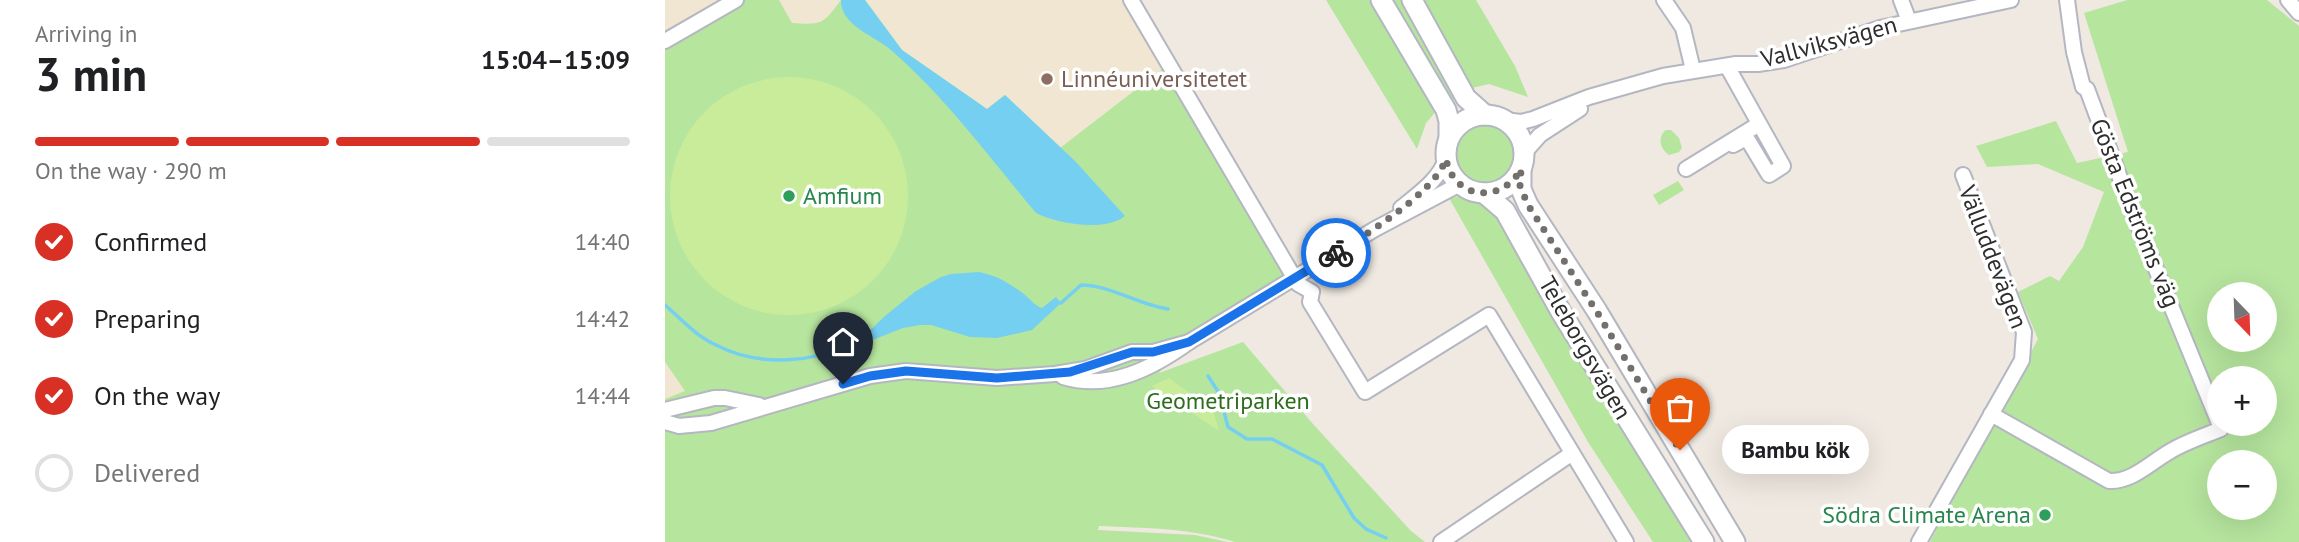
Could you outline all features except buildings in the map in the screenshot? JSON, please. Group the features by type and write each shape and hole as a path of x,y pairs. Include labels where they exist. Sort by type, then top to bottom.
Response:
{"main road":[{"path":"1381,0 1445,110 1449,121 1446,159 1451,173 1460,184 1472,190 1484,193 1496,191 1515,178 1522,161 1518,134 1504,120 1485,114 1466,97 1412,0"},
{"path":"1449,137 1464,120 1485,114"},
{"name":"Teleborgsvägen","path":"1522,161 1520,186 1528,205 1597,312 1735,542"},
{"name":"Teleborgsvägen","path":"1484,193 1505,211 1561,312 1704,542"}],"street":[{"path":"665,41 736,0"},
{"path":"1131,0 1295,279 1312,292 1310,302 1365,392 1489,315 1626,542"},
{"path":"1664,0 1683,28 1693,70"},
{"path":"1901,0 1909,21"},
{"name":"Vallviksvägen","path":"1504,120 1526,121 1589,97 1663,76 1784,60 1858,34 2011,0"},
{"name":"Gösta Edströms väg","path":"2067,0 2074,52 2083,87 2087,89 2133,212 2207,394"},
{"path":"2288,0 2299,13"},
{"path":"1727,66 1783,166 1769,175 1748,140 1744,139 1733,145"},
{"name":"Vallviksvägen","path":"1522,161 1540,135 1606,94"},
{"path":"1686,169 1759,124"},
{"path":"1375,229 1435,178 1443,169 1446,159"},
{"name":"Välluddevägen","path":"1919,542 2022,360 2024,332 1962,175"},
{"path":"1055,374 1071,379 1105,382 1166,359 1189,342 1375,229 1460,184"},
{"path":"665,422 679,426 711,423 764,405 870,376 906,371 997,378 1055,374 1085,369 1132,352 1153,352 1189,342"},
{"path":"665,410 714,398 764,405"},
{"name":"Gösta Edströms väg","path":"1990,414 2109,481 2118,482 2170,451 2207,435"},
{"path":"1441,542 1571,454"}],"shaded area":[{"path":"665,0 736,0 665,41"},
{"path":"779,0 841,0 827,18 816,24 792,23"},
{"name":"Linnéuniversitetet","path":"865,0 1131,0 1169,64 1060,148 1005,95 988,109 902,50"},
{"path":"665,362 685,392 665,399"}],"green space":[{"name":"Geometriparken","path":"736,0 779,0 792,23 810,24 826,18 841,0 865,0 902,50 987,109 1005,95 1060,148 1169,64 1286,274 1189,335 1159,373 1243,342 1313,424 1411,531 1425,542 1235,542 1185,531 1099,526 1098,530 1195,535 1228,542 665,542 665,399 685,391 665,362 665,41"},
{"path":"1326,0 1476,0 1515,66 1528,97 1489,84 1472,88 1438,109 1426,123 1417,149"},
{"path":"2127,0 2267,0 2299,26 2299,542 1930,542 2038,339 2018,292 2050,276 2059,281 2083,247 2104,192 2038,164 1987,167 1976,146 2056,121 2077,163 2128,152 2084,13"},
{"name":"Amfium","path":"777,77 801,77 824,82 845,91 865,104 881,120 903,161 908,196 906,219 899,242 881,272 865,288 824,310 801,315 777,315 754,310 733,301 713,288 697,272 675,231 670,208 670,184 675,161 684,140 697,120 713,104 754,82"},
{"path":"1478,122 1490,122 1507,131 1514,142 1514,166 1507,177 1490,186 1478,186 1466,181 1457,172 1452,160 1452,148 1457,136 1466,127"},
{"path":"1666,130 1671,130 1679,138 1682,148 1679,152 1669,155 1663,150 1661,139"},
{"path":"1678,181 1684,190 1659,205 1653,195"},
{"path":"1467,195 1489,208 1505,226 1557,324 1691,542 1653,542 1588,442 1449,198"},
{"path":"1169,378 1213,410 1219,431 1152,386"}],"water":[{"path":"841,0 865,0 902,50 987,109 1005,95 1075,161 1125,216 1105,224 1081,225 1036,213 931,88 892,51 852,24 842,9"},
{"path":"979,272 1009,284 1042,308 1056,297 1061,303 1032,330 997,338 970,337 931,325 920,325 903,328 865,343 857,343 916,291 941,277"}],"waterway":[{"path":"1061,303 1081,285 1103,288 1168,309"},
{"path":"665,305 702,337 733,352 751,357 787,360 805,358 823,355 857,343"},
{"path":"1208,376 1219,393 1228,427 1247,439 1272,439 1322,465 1354,518 1366,529 1386,538"}],"way so far":[{"path":"1336,253 1375,229 1420,192 1443,169 1446,159 1449,170 1458,182 1469,189 1484,193 1503,188 1521,169 1520,186 1528,205 1597,312 1680,450"}],"place":[{"name":"Linnéuniversitetet","path":"1047,79"},
{"name":"Amfium","path":"789,196"},
{"name":"Bambu kök","path":"1680,450"},
{"name":"Södra Climate Arena","path":"2045,515"}],"route":[{"path":"843,384 870,376 906,371 997,378 1055,374 1085,369 1132,352 1153,352 1169,348 1189,342 1336,253"}]}
